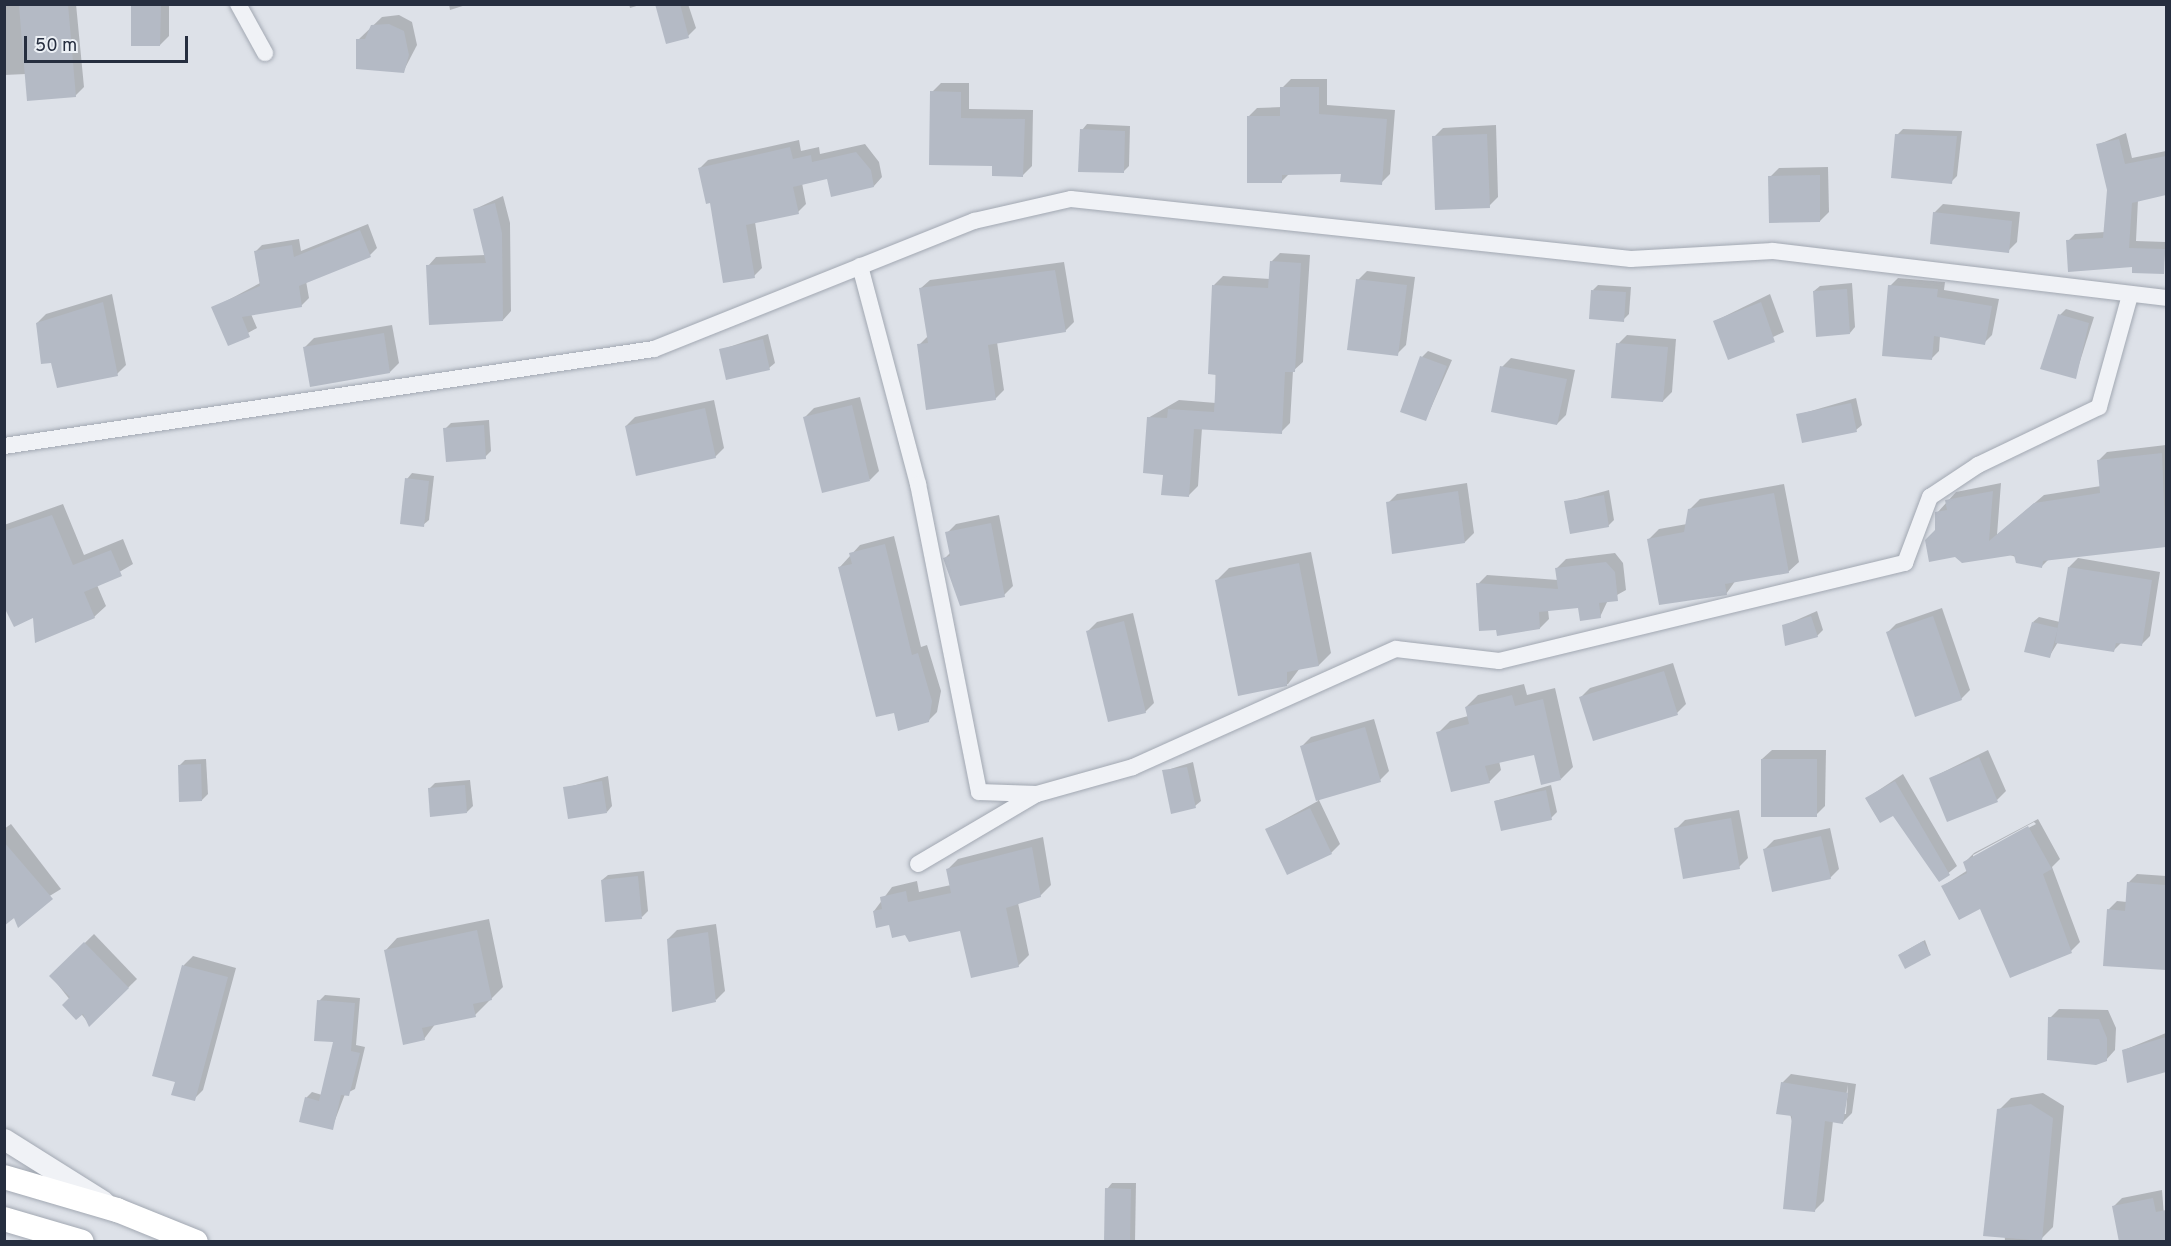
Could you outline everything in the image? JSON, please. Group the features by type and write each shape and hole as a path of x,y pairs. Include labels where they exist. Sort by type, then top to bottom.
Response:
{"main road":[{"path":"4,1177 117,1210 196,1242"},
{"path":"4,1219 82,1242"}],"street":[{"path":"238,4 265,53"},
{"path":"4,446 654,349 974,221 1071,199 1631,259 1773,251 2166,298"},
{"path":"860,266 918,484 979,792 1037,794"},
{"path":"918,864 1037,794 1133,767 1396,649 1499,661 1905,563 1930,497 1978,465 2099,407 2130,295"},
{"path":"4,1139 117,1210"}],"building":[{"path":"68,4 76,97 27,101 19,6"},
{"path":"131,4 161,4 160,46 131,46"},
{"path":"655,4 680,4 689,38 666,44"},
{"path":"389,24 404,31 409,55 404,73 356,69 356,39 365,39 371,25"},
{"path":"1280,87 1319,87 1319,114 1387,119 1382,185 1340,182 1341,174 1282,175 1282,183 1247,183 1247,116 1280,116"},
{"path":"930,91 961,92 961,118 1025,119 1023,177 992,176 992,166 929,165"},
{"path":"1080,129 1125,131 1124,173 1078,172"},
{"path":"1487,134 1490,208 1435,210 1432,136"},
{"path":"1895,134 1957,136 1952,184 1891,178"},
{"path":"2119,139 2125,164 2166,156 2166,195 2132,203 2129,248 2165,249 2164,274 2132,273 2132,267 2068,272 2066,240 2103,238 2107,190 2096,144"},
{"path":"790,147 793,159 811,155 812,162 856,152 871,170 874,187 831,197 827,179 793,187 799,214 746,225 755,278 723,283 710,203 706,204 698,168"},
{"path":"1820,175 1820,222 1769,223 1768,176"},
{"path":"495,203 502,233 503,321 429,325 426,265 486,263 473,209"},
{"path":"1933,212 2012,221 2009,253 1930,244"},
{"path":"360,230 371,257 299,286 302,307 242,317 250,337 228,346 211,307 260,286 254,251 292,245 294,257"},
{"path":"1270,261 1301,263 1295,372 1285,372 1282,434 1194,429 1189,497 1161,495 1163,475 1143,473 1147,417 1167,418 1168,409 1214,412 1216,375 1208,374 1212,285 1268,288"},
{"path":"1055,270 1066,332 988,345 996,400 926,410 917,344 928,343 919,288"},
{"path":"1356,279 1407,285 1398,356 1347,350"},
{"path":"1888,285 1938,289 1937,297 1992,306 1985,345 1934,336 1932,360 1882,356"},
{"path":"1847,289 1850,334 1816,337 1813,291"},
{"path":"1591,290 1626,292 1624,322 1589,319"},
{"path":"103,302 118,376 57,388 51,363 41,364 36,323"},
{"path":"1761,302 1775,342 1728,360 1713,321"},
{"path":"2058,314 2089,323 2076,379 2040,369"},
{"path":"384,333 390,373 310,387 303,347"},
{"path":"763,339 770,370 726,380 719,349"},
{"path":"1616,343 1668,347 1663,402 1611,398"},
{"path":"1420,356 1447,366 1426,421 1400,412"},
{"path":"1500,366 1567,379 1557,425 1491,412"},
{"path":"1851,403 1857,432 1802,443 1796,414"},
{"path":"852,405 870,481 822,493 803,417"},
{"path":"705,408 716,458 636,476 625,426"},
{"path":"484,425 486,459 446,462 443,428"},
{"path":"2162,453 2166,547 2043,561 2042,568 2016,563 2014,555 1962,563 1955,557 1929,562 1925,540 1935,530 1935,512 1947,510 1945,500 1993,491 1989,541 2034,503 2100,493 2097,460"},
{"path":"405,478 429,481 424,527 400,524"},
{"path":"1458,491 1465,543 1392,554 1386,502"},
{"path":"1774,493 1789,573 1725,584 1727,595 1659,605 1647,539 1684,532 1688,509"},
{"path":"1604,495 1609,527 1570,534 1564,501"},
{"path":"52,515 73,565 111,550 122,576 84,592 95,618 35,643 33,618 14,627 4,607 4,531"},
{"path":"991,523 1005,597 960,606 943,558 950,556 945,532"},
{"path":"885,544 912,655 918,653 932,701 929,722 898,731 894,713 876,717 838,567 852,564 849,553"},
{"path":"1606,562 1615,572 1618,601 1599,603 1601,618 1580,621 1578,608 1539,612 1540,629 1497,636 1496,630 1479,631 1476,583 1558,589 1555,568"},
{"path":"1299,563 1319,666 1287,672 1287,686 1238,696 1215,580"},
{"path":"2068,567 2152,580 2142,646 2116,643 2114,652 2055,643"},
{"path":"1811,616 1818,637 1785,646 1782,625"},
{"path":"1933,616 1962,700 1915,717 1886,632"},
{"path":"1124,621 1146,713 1108,722 1086,631"},
{"path":"2032,622 2058,628 2050,658 2024,652"},
{"path":"1664,671 1678,715 1593,741 1579,697"},
{"path":"1512,695 1515,706 1543,699 1561,780 1541,785 1534,755 1485,766 1490,783 1451,792 1436,732 1469,724 1465,707"},
{"path":"1365,727 1381,782 1316,801 1300,746"},
{"path":"1979,757 1998,802 1947,822 1929,778"},
{"path":"1761,759 1817,759 1817,817 1761,817"},
{"path":"201,764 202,801 179,802 178,765"},
{"path":"1187,767 1196,808 1171,814 1162,770"},
{"path":"602,781 607,813 568,819 563,787"},
{"path":"1895,781 1950,875 1939,882 1893,816 1880,823 1865,798"},
{"path":"465,785 467,813 430,817 428,788"},
{"path":"1546,790 1552,820 1501,831 1494,801"},
{"path":"1310,808 1332,854 1287,875 1265,829"},
{"path":"1731,818 1740,869 1683,879 1674,828"},
{"path":"2028,826 2052,869 2043,874 2072,953 2010,978 1980,909 1959,920 1941,886 1967,873 1963,862"},
{"path":"1821,836 1831,879 1772,892 1763,849"},
{"path":"4,842 53,899 18,928 14,918 4,926"},
{"path":"1032,847 1041,897 1006,908 1019,967 971,978 960,931 909,942 905,935 892,938 889,925 876,928 873,911 882,909 880,897 906,891 908,902 951,893 946,869"},
{"path":"638,876 642,919 605,922 601,880"},
{"path":"2127,882 2166,885 2166,970 2103,966 2107,909 2125,911"},
{"path":"477,930 492,1000 473,1004 476,1017 422,1028 425,1040 403,1045 384,950"},
{"path":"708,932 716,1002 672,1012 667,939"},
{"path":"1923,941 1931,955 1905,969 1898,955"},
{"path":"84,942 129,988 89,1027 83,1014 76,1020 62,1005 70,997 49,976"},
{"path":"182,965 228,977 195,1101 171,1095 175,1082 152,1076"},
{"path":"317,1000 355,1003 351,1051 360,1053 349,1096 341,1095 333,1130 299,1122 305,1097 319,1101 333,1042 314,1041"},
{"path":"2048,1017 2099,1019 2107,1038 2107,1061 2096,1065 2047,1060"},
{"path":"2166,1037 2166,1072 2127,1083 2122,1050"},
{"path":"1781,1082 1848,1093 1843,1124 1825,1121 1815,1212 1783,1209 1792,1116 1776,1114"},
{"path":"2031,1104 2053,1118 2042,1241 1983,1236 1997,1109"},
{"path":"1105,1188 1131,1189 1130,1242 1104,1242"},
{"path":"2153,1198 2156,1212 2166,1210 2166,1242 2119,1242 2112,1206"}]}
